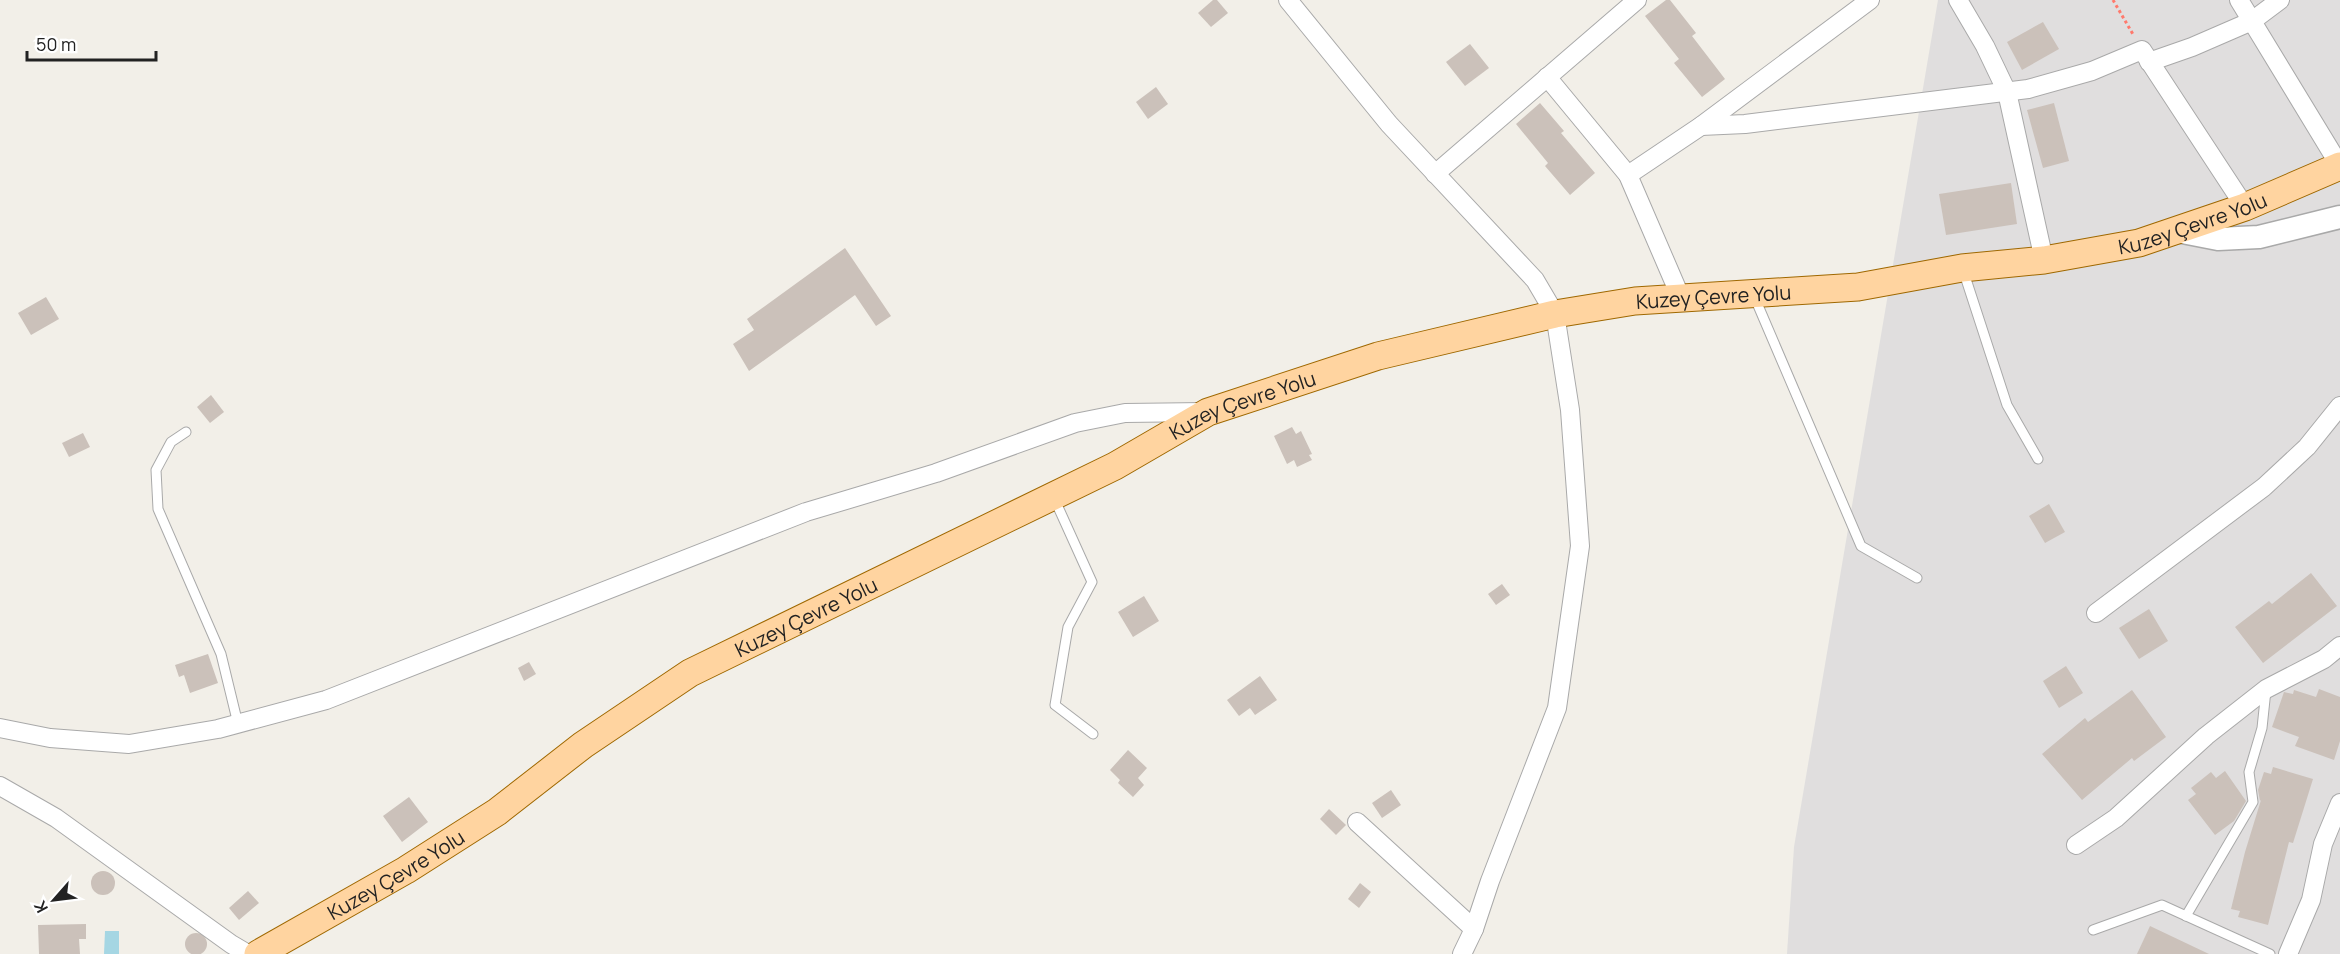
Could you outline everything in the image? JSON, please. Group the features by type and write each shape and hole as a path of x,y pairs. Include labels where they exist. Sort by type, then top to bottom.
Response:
{"main road":[{"name":"Kuzey Çevre Yolu","path":"258,954 406,870 497,812 583,746 690,673 1115,466 1208,412 1378,356 1556,314 1635,301 1858,287 1962,268 2044,260 2139,243 2245,207 2340,166"}],"street":[{"path":"1288,0 1389,124 1535,280 1556,314 1570,410 1580,546 1557,708 1490,881 1474,929 1462,954"},
{"path":"1435,174 1636,0"},
{"path":"1628,175 1701,126 1870,0"},
{"path":"1958,0 1985,46 2007,92 2044,260"},
{"path":"2239,0 2340,166"},
{"path":"1701,126 1745,124 2007,92 2059,81 2211,40 2252,21 2280,0"},
{"path":"2146,56 2245,207"},
{"path":"1546,77 1628,175 1681,298"},
{"path":"2177,231 2218,239 2259,237 2340,217"},
{"path":"2096,613 2264,487 2307,447 2340,406"},
{"path":"0,728 50,738 129,744 238,723 326,700 806,512 936,473 1075,423 1125,413 1208,412"},
{"path":"2076,845 2116,818 2206,735 2266,689 2324,659 2340,646"},
{"path":"0,786 56,818 248,954"},
{"path":"2288,954 2311,900 2323,844 2340,803"},
{"path":"1357,822 1474,929"}],"lane":[{"path":"1962,268 2007,405 2038,459"},
{"path":"1753,294 1861,546 1917,579"},
{"path":"186,432 171,442 156,470 158,509 221,654 238,723"},
{"path":"1053,496 1092,582 1068,627 1054,705 1093,734"},
{"path":"2186,916 2253,802 2249,772 2262,728 2266,689"},
{"path":"2093,930 2162,905 2270,954"}],"path":[{"path":"2113,0 2146,56"}],"shaded area":[{"path":"1938,0 2340,0 2340,954 1787,954 1794,847"}],"water":[{"path":"105,931 119,931 119,954 104,954"}],"building":[{"path":"1213,0 1217,0 1228,13 1211,27 1198,13"},
{"path":"1666,0 1670,0 1696,33 1692,36 1725,79 1702,97 1674,63 1679,59 1645,16"},
{"path":"2043,22 2059,49 2022,70 2007,42"},
{"path":"1470,44 1489,68 1465,86 1446,62"},
{"path":"1156,87 1168,104 1148,119 1136,102"},
{"path":"1540,103 1564,131 1561,133 1595,173 1570,195 1545,166 1548,163 1516,124"},
{"path":"2054,103 2069,161 2043,168 2027,110"},
{"path":"2011,183 2017,224 1946,235 1939,194"},
{"path":"845,248 891,316 876,326 855,295 749,371 733,344 754,330 747,319"},
{"path":"46,297 59,319 31,335 18,313"},
{"path":"211,395 224,412 210,423 197,407"},
{"path":"1292,427 1296,434 1301,431 1312,454 1309,455 1312,460 1297,467 1294,460 1287,464 1274,436"},
{"path":"83,433 90,447 69,457 62,443"},
{"path":"2049,504 2065,532 2045,543 2029,516"},
{"path":"2311,573 2337,606 2263,663 2235,627 2269,601 2272,604"},
{"path":"1502,584 1510,595 1496,605 1488,594"},
{"path":"1144,596 1159,621 1133,637 1118,612"},
{"path":"2149,609 2168,641 2139,659 2119,628"},
{"path":"208,654 218,683 190,693 184,675 179,677 175,665"},
{"path":"529,662 536,674 524,681 518,668"},
{"path":"2066,666 2083,693 2059,708 2043,681"},
{"path":"1260,676 1277,700 1255,715 1250,708 1239,716 1227,700"},
{"path":"2319,689 2340,697 2340,741 2334,760 2295,746 2299,737 2272,727 2284,692 2293,694 2294,690 2316,697"},
{"path":"2132,690 2166,737 2134,761 2132,758 2082,800 2042,754 2085,718 2088,722"},
{"path":"1128,750 1147,768 1138,778 1144,785 1133,797 1118,783 1120,780 1110,770"},
{"path":"2273,767 2313,779 2293,843 2289,842 2268,925 2238,917 2240,911 2231,909 2261,800 2258,790 2264,772 2271,774"},
{"path":"2225,771 2246,801 2234,821 2215,835 2188,800 2196,794 2191,788 2211,772 2216,778"},
{"path":"1391,790 1401,805 1382,818 1372,803"},
{"path":"409,797 428,822 402,842 383,816"},
{"path":"1329,809 1346,825 1336,835 1320,819"},
{"path":"103,871 111,875 115,883 111,891 103,895 95,891 91,883 95,875"},
{"path":"1360,883 1371,892 1359,908 1348,899"},
{"path":"248,891 259,903 239,920 229,908"},
{"path":"86,924 86,939 79,939 80,954 39,954 38,925"},
{"path":"2150,926 2209,954 2137,954"},
{"path":"196,933 204,936 207,944 204,952 196,955 188,952 185,944 188,936"}]}
